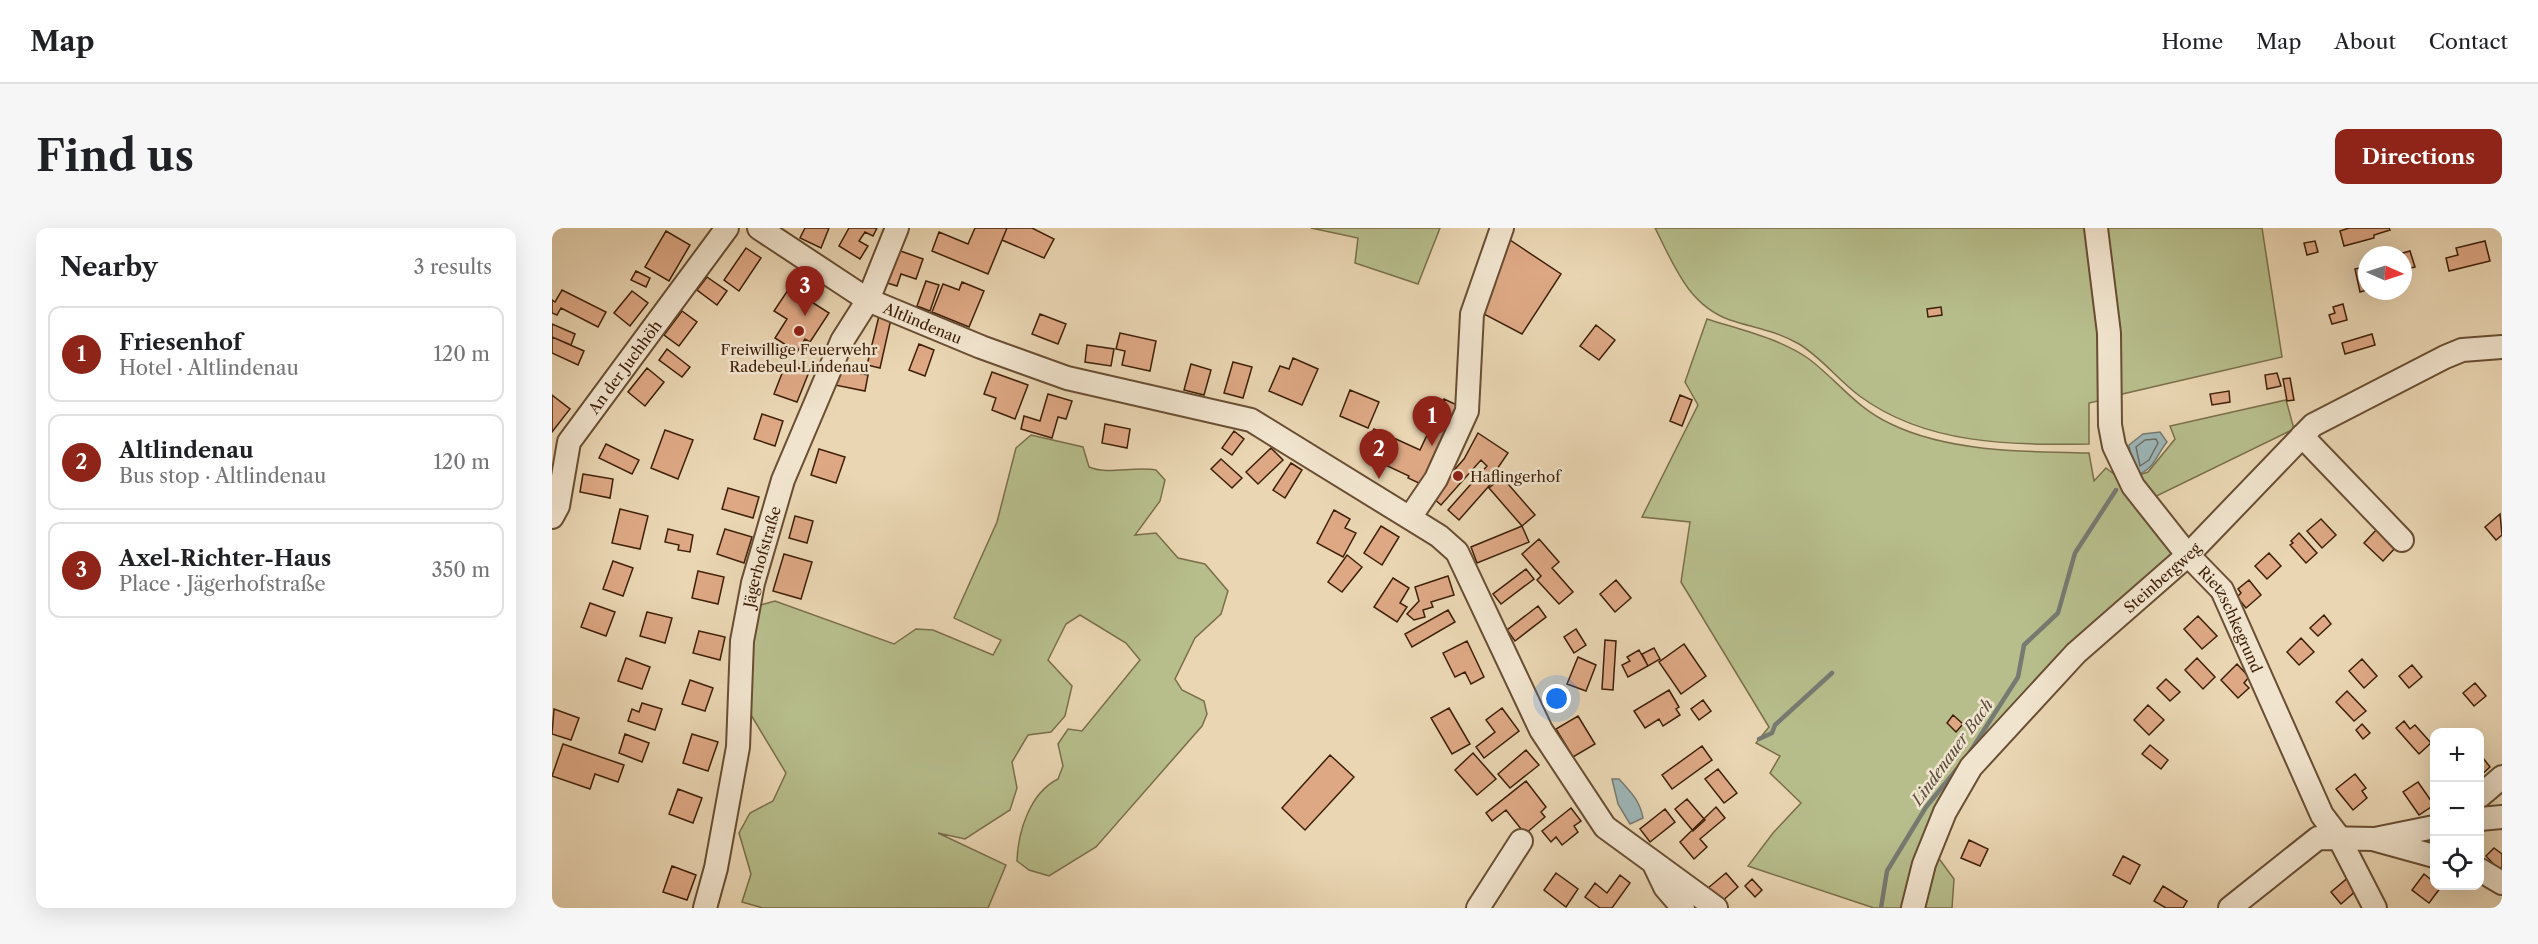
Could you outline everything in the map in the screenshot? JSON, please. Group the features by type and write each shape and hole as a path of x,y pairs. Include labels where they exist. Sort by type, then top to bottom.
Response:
{"street":[{"name":"An der Juchhöh","path":"552,517 558,506 569,442 727,228"},
{"name":"Altlindenau","path":"759,228 868,300 926,325 1046,371 1251,420 1411,516 1457,552 1541,730 1583,797 1605,827 1716,908"},
{"name":"Jägerhofstraße","path":"705,908 716,868 738,747 742,641 753,584 783,480 842,341 868,300 897,228"},
{"path":"1411,516 1436,479 1467,411 1472,314 1502,228"},
{"name":"Rietzschkegrund","path":"2096,228 2109,333 2110,425 2114,446 2133,486 2188,555 2222,590 2322,815 2338,836 2375,908"},
{"name":"Steinbergweg","path":"1913,908 1924,864 1945,812 1971,767 2076,653 2188,555 2313,425 2445,357 2462,350 2502,347"},
{"path":"2302,436 2402,540"},
{"path":"2484,793 2502,777"},
{"path":"2484,819 2502,817"},
{"path":"2375,839 2430,828"},
{"path":"2230,908 2318,838 2338,836 2375,839 2430,855"},
{"path":"1478,908 1521,841"},
{"name":"Altlindenau","path":"1653,862 1665,887 1683,908"},
{"path":"2484,872 2502,883"}],"green space":[{"path":"1311,228 1440,228 1418,284 1355,263 1358,238"},
{"path":"1655,228 2091,228 2106,399 2089,403 2089,444 2030,444 1970,439 1914,425 1887,413 1853,391 1799,344 1774,333 1730,320 1703,304 1684,282"},
{"path":"2104,228 2262,228 2282,357 2118,395"},
{"path":"1707,319 1785,345 1809,359 1879,418 1913,433 1937,440 1988,449 2089,453 2094,481 2106,468 2131,487 2139,475 2148,472 2175,439 2170,426 2286,400 2294,429 2144,502 2186,555 1969,766 1929,845 1954,879 1952,908 1874,908 1748,866 1773,833 1801,803 1770,773 1780,756 1756,743 1769,727 1681,582 1690,522 1642,517 1698,405 1685,382"},
{"path":"1031,435 1083,447 1089,467 1104,470 1156,470 1165,480 1160,501 1135,535 1156,533 1178,558 1205,564 1228,591 1221,614 1195,638 1175,679 1182,690 1204,701 1207,714 1202,726 1096,847 1049,876 1029,870 1017,861 1020,838 1027,814 1040,794 1058,779 1063,766 1058,744 1068,729 1082,731 1140,660 1126,643 1080,615 1066,624 1048,660 1072,686 1065,716 1051,732 1028,735 1012,762 1017,788 1010,810 965,839 938,833 1006,865 988,908 763,908 742,902 751,874 739,833 750,813 773,801 786,773 748,710 747,668 757,606 775,601 894,644 916,629 933,630 993,655 1001,640 954,618 997,522 1016,448"}],"water":[{"path":"2160,432 2167,442 2152,465 2139,474 2131,457 2129,445 2143,434"},
{"path":"1612,779 1619,779 1631,793 1640,807 1643,818 1630,824 1618,804"}],"building":[{"path":"805,228 829,228 821,248 800,238"},
{"path":"849,228 877,228 873,236 865,232 859,241 868,246 860,259 839,246"},
{"path":"975,228 1007,228 988,274 932,251 939,232 968,244"},
{"path":"1007,228 1032,228 1054,239 1044,258 1002,240"},
{"path":"2349,228 2389,228 2390,230 2374,235 2374,238 2344,246 2340,231"},
{"path":"666,231 690,245 669,281 645,267"},
{"path":"1507,238 1561,274 1522,334 1480,312"},
{"path":"2315,241 2318,252 2307,255 2304,243"},
{"path":"2485,241 2490,261 2449,271 2446,258 2458,255 2456,248"},
{"path":"746,248 761,258 739,291 724,280"},
{"path":"895,249 923,259 916,279 901,274 897,286 884,282"},
{"path":"636,271 650,278 646,287 631,280"},
{"path":"707,277 727,291 717,305 697,290"},
{"path":"926,281 939,285 930,311 917,306"},
{"path":"797,282 812,291 807,299 829,313 810,342 805,339 797,352 775,338 787,319 774,311 790,287 793,289"},
{"path":"962,282 984,291 969,327 932,312 943,284 959,290"},
{"path":"562,290 606,312 598,327 561,308 557,315 552,313 552,300 555,302"},
{"path":"632,291 648,303 630,326 614,313"},
{"path":"2343,304 2347,320 2332,324 2329,315 2335,313 2333,307"},
{"path":"1941,307 1942,315 1928,317 1927,309"},
{"path":"682,311 697,322 679,346 664,335"},
{"path":"1040,314 1066,324 1058,344 1032,334"},
{"path":"879,316 891,319 880,368 867,365"},
{"path":"552,324 575,334 571,345 552,337"},
{"path":"1596,325 1615,340 1599,360 1580,346"},
{"path":"1120,333 1156,341 1150,371 1122,365 1125,351 1116,349"},
{"path":"2372,334 2375,345 2345,354 2342,343"},
{"path":"552,337 584,351 578,365 552,353"},
{"path":"919,344 934,350 925,376 909,370"},
{"path":"1087,345 1114,349 1111,366 1085,362"},
{"path":"667,349 690,367 682,377 659,360"},
{"path":"1293,358 1318,369 1302,405 1269,391 1280,366 1289,369"},
{"path":"1233,362 1252,367 1243,398 1224,393"},
{"path":"786,363 809,372 797,402 774,394"},
{"path":"1191,364 1211,370 1204,395 1184,390"},
{"path":"647,368 664,382 645,406 628,392"},
{"path":"839,369 868,375 865,391 835,385"},
{"path":"992,372 1028,385 1015,419 992,410 996,398 984,394"},
{"path":"2277,373 2281,386 2267,389 2265,375"},
{"path":"2290,378 2294,400 2287,401 2283,379"},
{"path":"1350,390 1379,402 1368,428 1340,416"},
{"path":"2229,391 2230,402 2212,405 2210,394"},
{"path":"1048,394 1072,401 1066,419 1058,417 1052,438 1021,429 1024,416 1040,421"},
{"path":"552,395 570,409 552,432"},
{"path":"1680,395 1692,400 1682,426 1670,421"},
{"path":"1444,399 1459,406 1423,485 1362,454 1374,429 1420,450"},
{"path":"762,414 783,421 775,446 754,439"},
{"path":"1105,424 1130,429 1127,448 1102,443"},
{"path":"665,430 693,440 678,479 651,468"},
{"path":"1234,431 1244,439 1232,455 1222,448"},
{"name":"Haflingerhof","path":"1478,433 1508,453 1493,475 1496,478 1459,520 1448,510 1487,466 1481,460 1441,505 1431,496 1464,459"},
{"path":"606,444 639,460 632,474 599,458"},
{"path":"1271,448 1283,460 1258,484 1246,472"},
{"path":"819,449 845,457 836,483 811,475"},
{"path":"1221,459 1242,478 1232,488 1211,469"},
{"path":"1291,463 1302,470 1285,498 1273,490"},
{"path":"583,474 613,479 610,498 580,492"},
{"path":"1502,477 1535,515 1522,526 1489,488"},
{"path":"728,488 759,497 753,518 722,509"},
{"path":"620,509 648,516 640,549 612,543"},
{"path":"1334,510 1350,519 1345,528 1356,533 1343,557 1317,543"},
{"path":"2500,514 2502,535 2496,540 2485,527"},
{"path":"795,516 813,521 807,543 789,538"},
{"path":"2321,519 2336,535 2322,548 2307,531"},
{"path":"1381,526 1399,537 1382,565 1364,553"},
{"path":"1522,526 1529,542 1477,563 1471,547"},
{"path":"2378,528 2397,546 2383,561 2364,543"},
{"path":"668,529 693,535 690,552 678,550 679,545 665,542"},
{"path":"725,529 752,537 744,563 717,554"},
{"path":"2299,533 2317,553 2306,563 2290,545"},
{"path":"1539,539 1559,562 1552,568 1573,592 1559,604 1537,580 1541,576 1522,554"},
{"path":"2269,553 2281,566 2267,579 2255,566"},
{"path":"784,554 812,562 801,599 773,591"},
{"path":"1347,555 1362,567 1342,592 1328,582"},
{"path":"613,561 633,568 623,596 603,589"},
{"path":"1526,569 1534,579 1501,604 1493,594"},
{"path":"698,571 724,577 718,604 692,598"},
{"path":"1448,576 1454,595 1431,602 1433,607 1423,610 1425,617 1414,620 1407,614 1419,601 1415,587"},
{"path":"1393,578 1409,588 1400,603 1407,607 1397,622 1374,607"},
{"path":"1616,580 1631,598 1615,612 1600,594"},
{"path":"2249,580 2261,595 2246,608 2237,597 2241,593 2238,589"},
{"path":"590,603 615,612 606,636 581,627"},
{"path":"1538,606 1546,617 1515,641 1507,630"},
{"path":"1448,610 1455,622 1412,647 1405,634"},
{"path":"647,612 672,618 665,643 640,636"},
{"path":"2324,615 2331,624 2318,636 2310,628"},
{"path":"2198,616 2217,636 2202,649 2184,629"},
{"path":"1576,629 1586,645 1574,653 1564,637"},
{"path":"699,631 725,637 720,660 693,653"},
{"path":"2301,638 2314,652 2299,665 2287,652"},
{"path":"1605,640 1616,641 1613,690 1602,689"},
{"path":"1467,641 1484,677 1471,684 1465,672 1455,677 1443,653"},
{"path":"1684,644 1706,676 1681,694 1659,662"},
{"path":"1654,648 1660,659 1648,666 1642,654"},
{"path":"1639,650 1648,666 1628,677 1622,665 1630,661 1627,657"},
{"path":"1578,657 1596,665 1586,691 1567,684"},
{"path":"626,658 650,667 642,689 618,681"},
{"path":"2197,658 2215,677 2203,689 2185,670"},
{"path":"2362,659 2377,676 2364,688 2349,671"},
{"path":"2237,664 2249,677 2244,683 2249,688 2238,698 2221,680"},
{"path":"2412,665 2422,677 2409,688 2399,676"},
{"path":"2166,679 2180,692 2170,701 2157,688"},
{"path":"690,680 713,688 705,711 682,704"},
{"path":"2475,683 2486,696 2474,706 2463,693"},
{"path":"1669,690 1679,707 1676,709 1680,715 1663,726 1659,719 1645,728 1634,711"},
{"path":"2347,691 2366,711 2354,721 2336,702"},
{"path":"1703,700 1711,711 1699,720 1691,709"},
{"path":"642,703 662,709 655,730 628,721 632,709 639,712"},
{"path":"2148,705 2164,720 2149,735 2134,720"},
{"path":"1449,708 1470,744 1452,754 1431,718"},
{"path":"1502,708 1519,731 1484,758 1476,747 1495,732 1486,720"},
{"path":"554,709 579,718 571,740 552,734"},
{"path":"1953,715 1963,724 1956,732 1947,723"},
{"path":"1578,716 1595,744 1573,757 1556,729"},
{"path":"2404,721 2410,729 2415,725 2430,744 2419,754 2396,728"},
{"path":"2362,724 2370,733 2363,739 2356,730"},
{"path":"625,734 649,743 642,762 619,753"},
{"path":"692,734 718,742 708,771 683,763"},
{"path":"563,744 624,765 618,782 595,774 590,789 552,776"},
{"path":"2150,745 2168,760 2161,769 2142,754"},
{"path":"1702,746 1712,760 1672,789 1662,775"},
{"path":"1526,750 1539,765 1510,788 1498,774"},
{"path":"1473,753 1496,779 1477,795 1455,770"},
{"path":"1330,755 1354,777 1305,830 1282,808"},
{"path":"2484,759 2490,767 2484,772"},
{"path":"1718,769 1737,793 1724,803 1705,779"},
{"path":"2355,774 2366,788 2362,791 2367,798 2353,810 2336,789"},
{"path":"1526,781 1546,807 1541,812 1545,817 1525,834 1506,810 1492,821 1486,813"},
{"path":"2418,782 2430,799 2430,808 2419,815 2403,792"},
{"path":"678,789 702,798 693,823 669,814"},
{"path":"1687,799 1705,820 1693,831 1675,809"},
{"path":"1716,807 1725,818 1700,839 1707,847 1694,859 1680,842"},
{"path":"1571,808 1581,821 1574,826 1578,832 1562,845 1556,837 1551,842 1542,831"},
{"path":"1665,809 1675,822 1650,842 1640,829"},
{"path":"1969,840 1988,849 1980,866 1961,858"},
{"path":"2494,848 2502,854 2502,873 2486,856"},
{"path":"2123,856 2140,865 2130,884 2113,875"},
{"path":"672,866 696,875 687,900 663,892"},
{"path":"1556,873 1578,889 1566,907 1544,890"},
{"path":"1726,873 1738,887 1720,903 1708,888"},
{"path":"2424,874 2430,879 2430,890 2439,890 2429,903 2412,890"},
{"path":"1620,875 1630,883 1612,908 1600,908 1585,897 1595,883 1607,893"},
{"path":"2350,876 2358,889 2341,904 2331,892"},
{"path":"1752,879 1762,890 1755,897 1745,886"},
{"path":"2163,886 2187,901 2183,908 2166,908 2154,901"}],"waterway":[{"name":"Lindenauer Bach","path":"1968,755 2018,677 2024,645 2058,613 2075,553 2116,490"},
{"path":"1759,739 1772,733 1775,725 1832,673"},
{"name":"Lindenauer Bach","path":"1881,908 1887,871 1926,807 1961,764"}],"place":[{"name":"Axel-Richter-Haus","path":"805,316"},
{"name":"Freiwillige Feuerwehr Radebeul Lindenau","path":"799,331"},
{"name":"Friesenhof","path":"1432,446"},
{"name":"Haflingerhof","path":"1458,476"},
{"name":"Altlindenau","path":"1379,479"}]}
